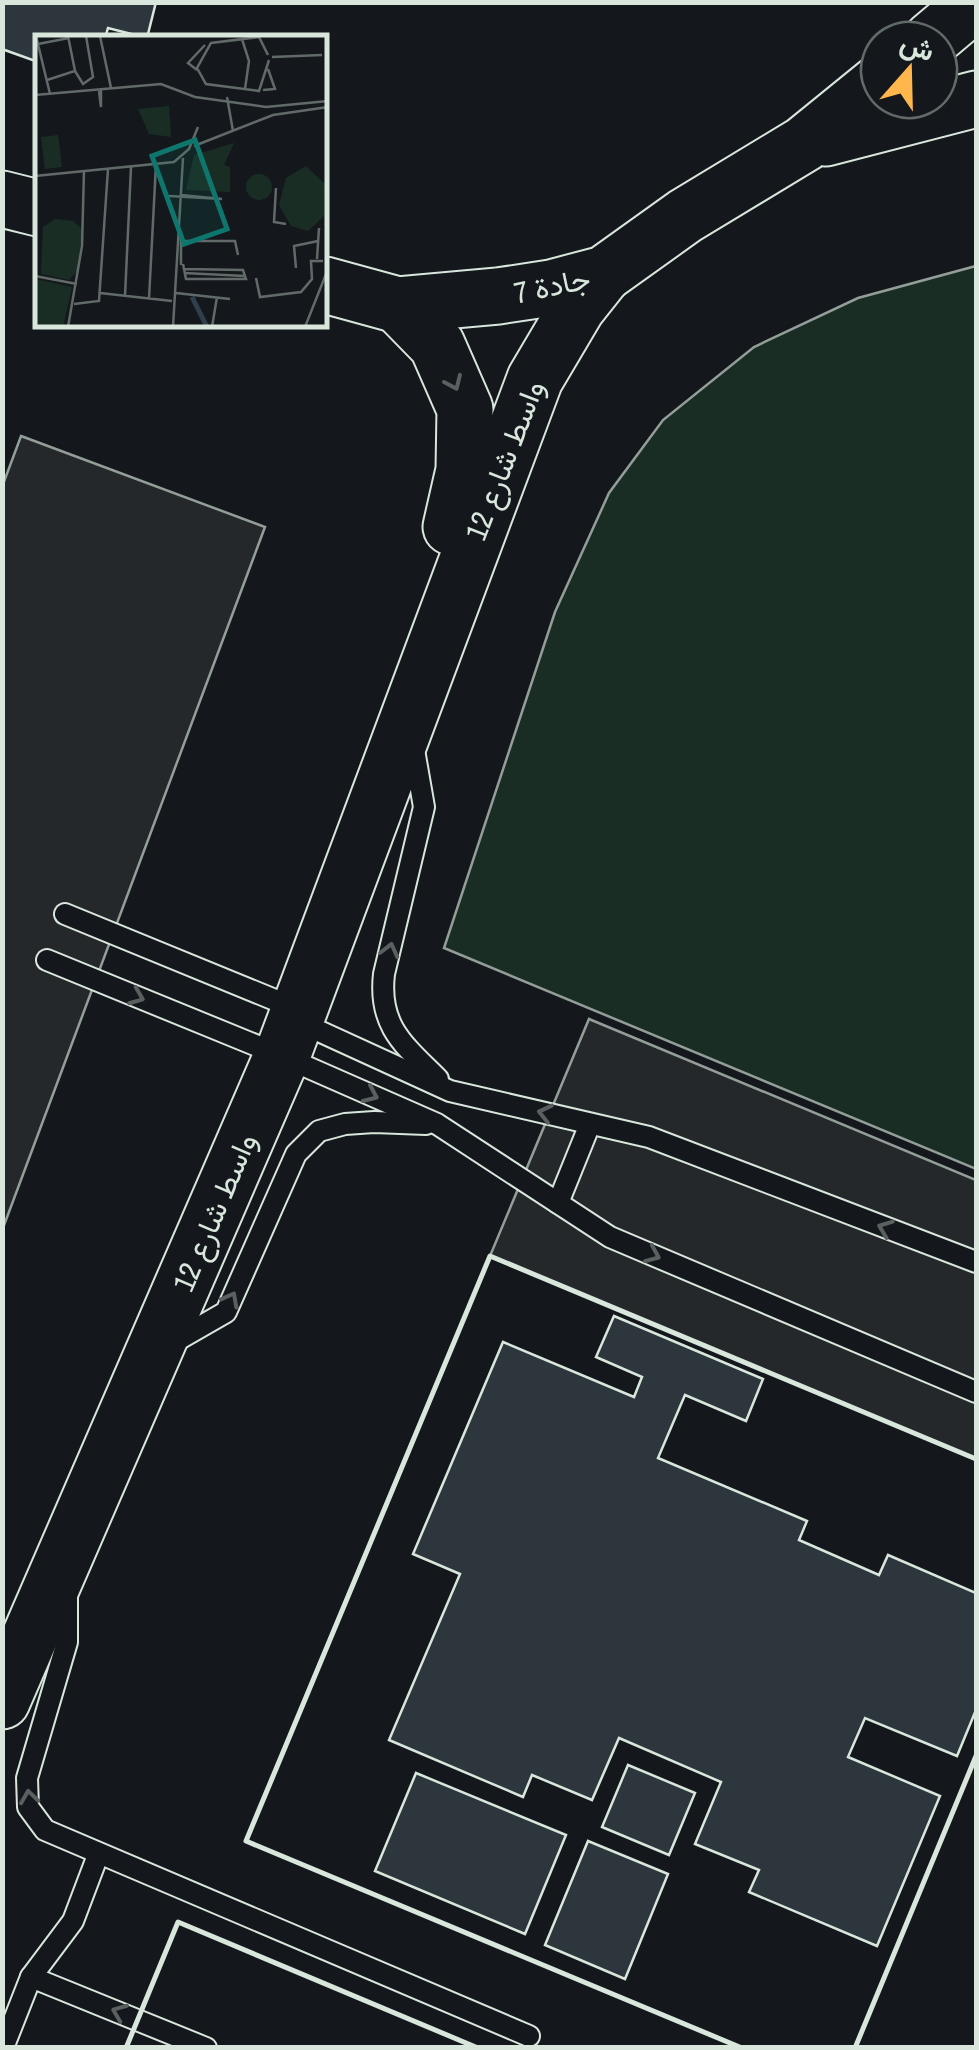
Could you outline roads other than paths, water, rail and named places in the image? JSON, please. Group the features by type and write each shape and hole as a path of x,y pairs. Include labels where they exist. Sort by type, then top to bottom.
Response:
{"main road":[{"path":"955,20 976,2"},
{"name":"جادة 7","path":"328,286 398,305 498,296 604,274 685,216 804,144 859,99"},
{"name":"جادة 7","path":"804,144 976,99"},
{"path":"2,198 35,207"},
{"name":"واسط شارع 12","path":"2,1702 292,1028 535,378 577,308 604,274"},
{"name":"واسط شارع 12","path":"398,305 437,345 465,409 464,470 408,716"}],"lane":[{"path":"408,716 424,807 381,998 388,1023 406,1048 450,1091"},
{"path":"64,914 292,1028 450,1091 649,1138 976,1262"},
{"path":"47,960 292,1028 610,1237 976,1392"},
{"path":"153,1354 226,1312 296,1154 318,1131 374,1122 438,1124"},
{"path":"558,1203 590,1124"},
{"path":"61,1566 68,1604 67,1642 26,1793 35,1820 45,1830 98,1855 529,2036"},
{"path":"2,2048 31,1976 73,1922 98,1855"},
{"path":"31,1976 206,2048"}]}
